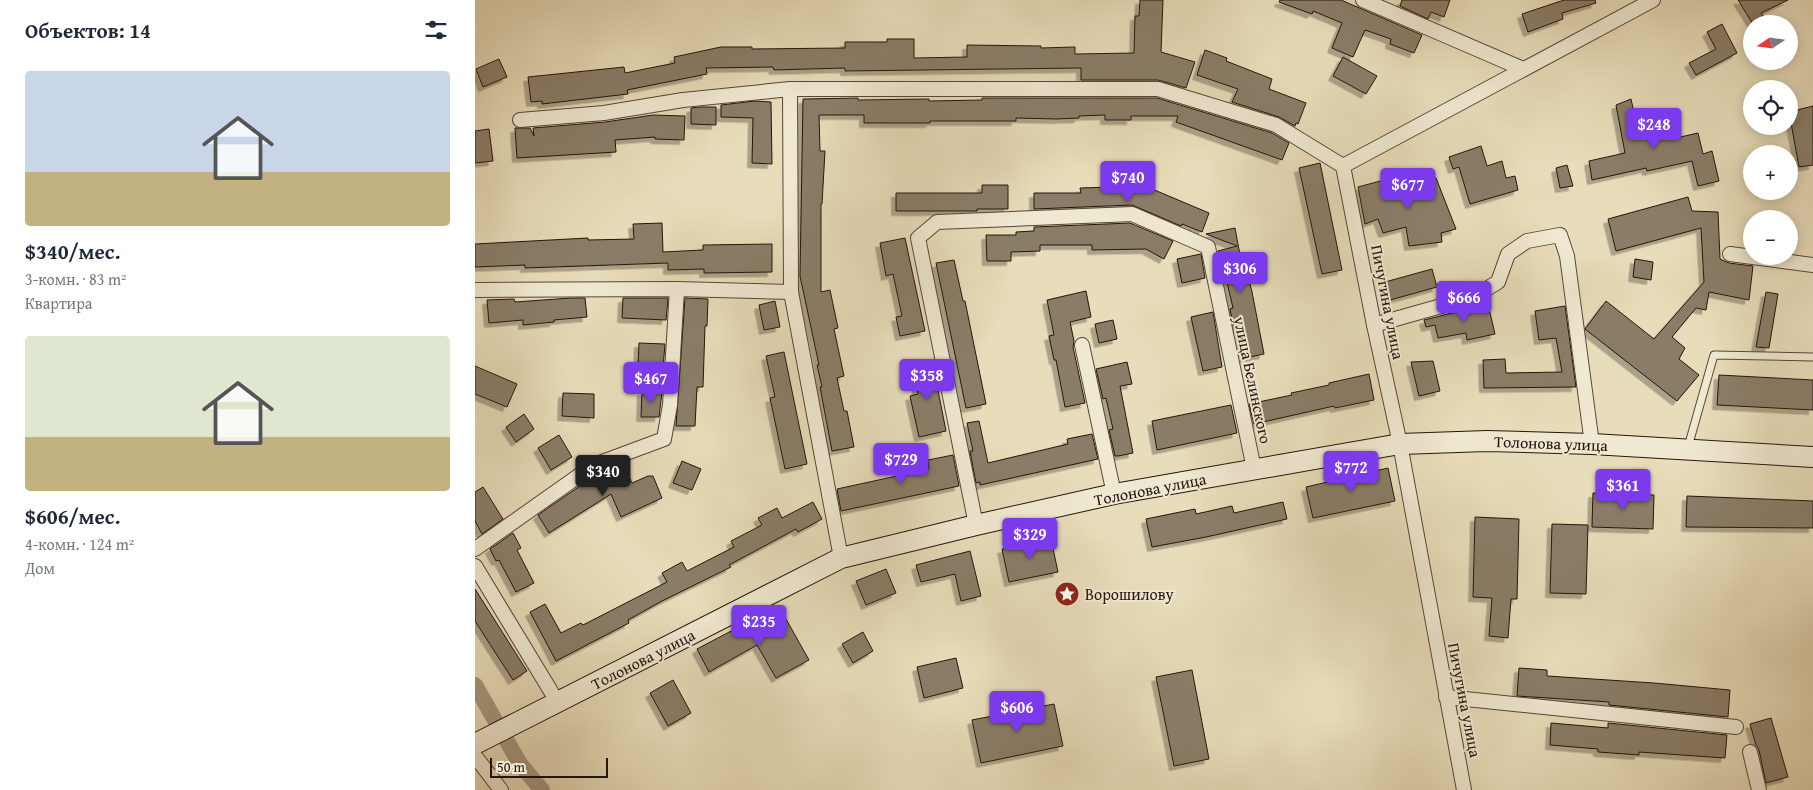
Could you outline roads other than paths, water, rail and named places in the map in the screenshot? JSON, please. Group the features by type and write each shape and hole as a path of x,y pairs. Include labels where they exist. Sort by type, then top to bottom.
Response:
{"main road":[{"name":"Толонова улица","path":"477,747 530,717 841,558 1114,494 1400,444 1487,441 1592,444 1813,456"}],"street":[{"path":"1363,0 1523,69"},
{"path":"520,120 604,113 683,100 790,89 1158,89 1276,125 1343,166 1653,0"},
{"path":"790,89 791,292 841,558"},
{"name":"Пичугина улица","path":"1343,166 1400,444 1464,790"},
{"name":"улица Белинского","path":"976,525 919,238 937,222 1132,214 1208,247 1254,469"},
{"path":"1375,325 1473,297 1498,282 1508,254 1527,241 1560,235 1567,256 1592,444"},
{"path":"1729,254 1813,264"},
{"path":"475,290 677,289 791,292"},
{"path":"475,549 594,465 664,439 670,405 677,289"},
{"path":"1082,345 1114,494"},
{"path":"475,566 558,703"},
{"path":"1446,697 1736,727"},
{"path":"477,747 501,790"},
{"path":"1750,752 1759,790"}],"lane":[{"path":"1687,449 1715,355 1813,357"}],"waterway":[{"path":"475,685 520,764 542,790"}],"place":[{"name":"Ворошилову","path":"1067,594"}]}
